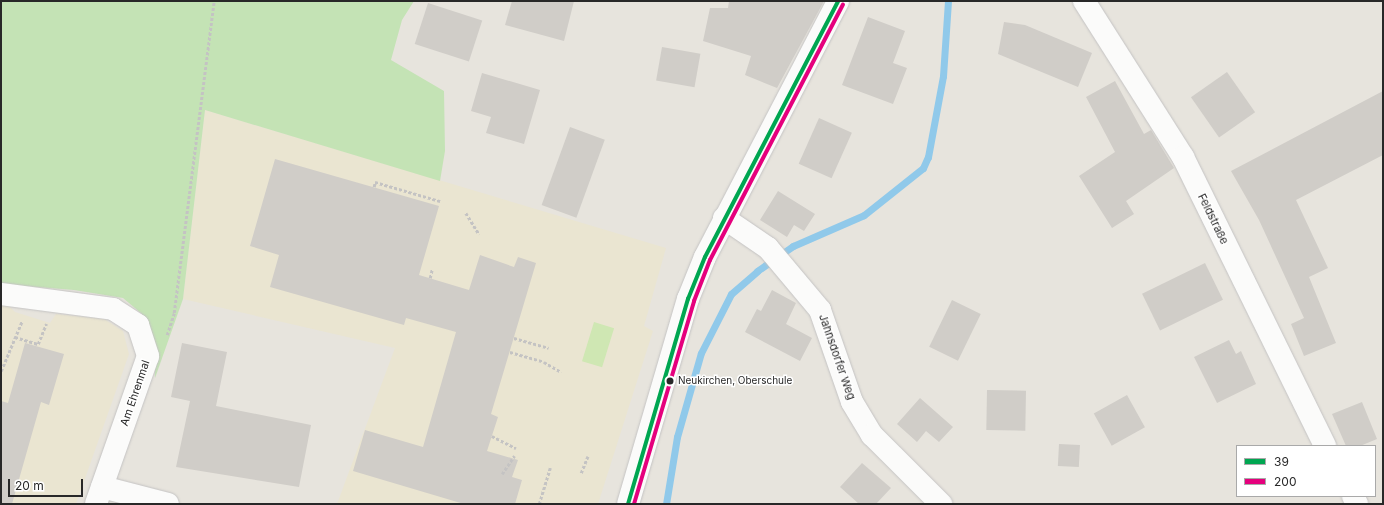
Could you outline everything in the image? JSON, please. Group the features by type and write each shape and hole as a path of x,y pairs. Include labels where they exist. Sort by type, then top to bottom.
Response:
{"street":[{"path":"628,504 688,299 724,218 760,156 838,1"},
{"name":"Feldstraße","path":"1084,1 1183,157 1325,445"},
{"name":"Jahnsdorfer Weg","path":"724,218 768,248 820,310 852,402 872,435 941,504"},
{"name":"Am Ehrenmal","path":"1,294 89,304 113,309 126,315 138,325 148,356 99,495"},
{"path":"99,495 168,504"}],"path":[{"path":"148,356 160,353 174,313 214,1"},
{"path":"374,187 374,182 440,201"},
{"path":"466,213 479,234"},
{"path":"430,278 432,269"},
{"path":"1,371 31,298"},
{"path":"15,337 37,345"},
{"path":"514,338 549,348"},
{"path":"510,352 544,362 561,372"},
{"path":"492,436 516,448"},
{"path":"502,474 514,456"},
{"path":"581,473 588,456"},
{"path":"539,504 550,468"}],"shaded area":[{"path":"205,110 666,248 644,326 653,331 598,504 337,504 395,348 183,299"},
{"path":"1,302 6,303 15,312 50,323 56,314 104,319 123,331 129,354 76,504 1,504"}],"green space":[{"path":"1,1 414,1 402,20 391,60 444,91 445,151 440,181 205,110 183,299 155,378 153,341 142,314 123,298 74,290 1,284"},
{"path":"594,322 614,328 602,367 582,361"}],"building":[{"path":"512,1 574,1 564,41 505,25"},
{"path":"729,1 824,1 777,88 745,75 751,56 703,41 710,8 728,8"},
{"path":"428,3 482,21 469,62 415,44"},
{"path":"868,17 905,31 893,63 907,68 893,104 842,85"},
{"path":"1004,22 1025,25 1092,53 1078,87 998,54"},
{"path":"662,47 700,54 695,87 656,80"},
{"path":"1227,72 1255,112 1219,137 1191,97"},
{"path":"482,73 540,90 524,144 486,133 491,117 471,111"},
{"path":"1115,81 1144,134 1151,130 1174,168 1126,201 1134,214 1112,228 1079,176 1115,152 1086,97"},
{"path":"1383,91 1383,155 1296,200 1328,268 1309,277 1336,343 1304,356 1291,324 1304,318 1259,220 1231,171"},
{"path":"819,118 852,133 832,178 799,164"},
{"path":"570,127 605,140 576,218 542,205"},
{"path":"275,159 439,206 419,275 469,290 480,255 514,267 518,257 536,263 491,414 498,417 487,451 518,460 512,477 522,480 515,504 464,504 353,471 365,430 423,447 456,332 406,318 404,325 270,287 279,255 250,246"},
{"path":"778,191 815,214 804,231 794,225 787,237 760,220"},
{"path":"1205,263 1223,300 1160,331 1142,294"},
{"path":"772,290 796,303 786,324 812,338 800,361 745,332 757,309 761,311"},
{"path":"952,300 981,314 958,361 929,347"},
{"path":"1229,340 1236,354 1241,351 1256,384 1217,403 1194,357"},
{"path":"25,343 64,354 49,405 41,402 12,504 1,504 1,401 8,403"},
{"path":"182,343 227,352 216,406 311,425 299,487 176,467 190,401 171,397"},
{"path":"987,390 1026,391 1025,431 986,430"},
{"path":"1127,395 1145,427 1112,446 1094,413"},
{"path":"920,398 953,427 939,442 926,431 917,442 897,424"},
{"path":"1362,402 1377,439 1362,445 1346,445 1332,414"},
{"path":"1059,444 1080,445 1079,467 1058,466"},
{"path":"862,463 891,488 876,504 859,504 840,487"}],"waterway":[{"path":"666,504 677,437 701,353 731,294 757,271 793,246 864,215 923,168 928,157 943,76 948,1"}],"transit line":[{"name":"39","path":"628,504 688,299 705,257 838,1"},
{"name":"200","path":"634,504 694,301 710,260 843,4"}],"place":[{"name":"Neukirchen, Oberschule","path":"670,381"}]}
